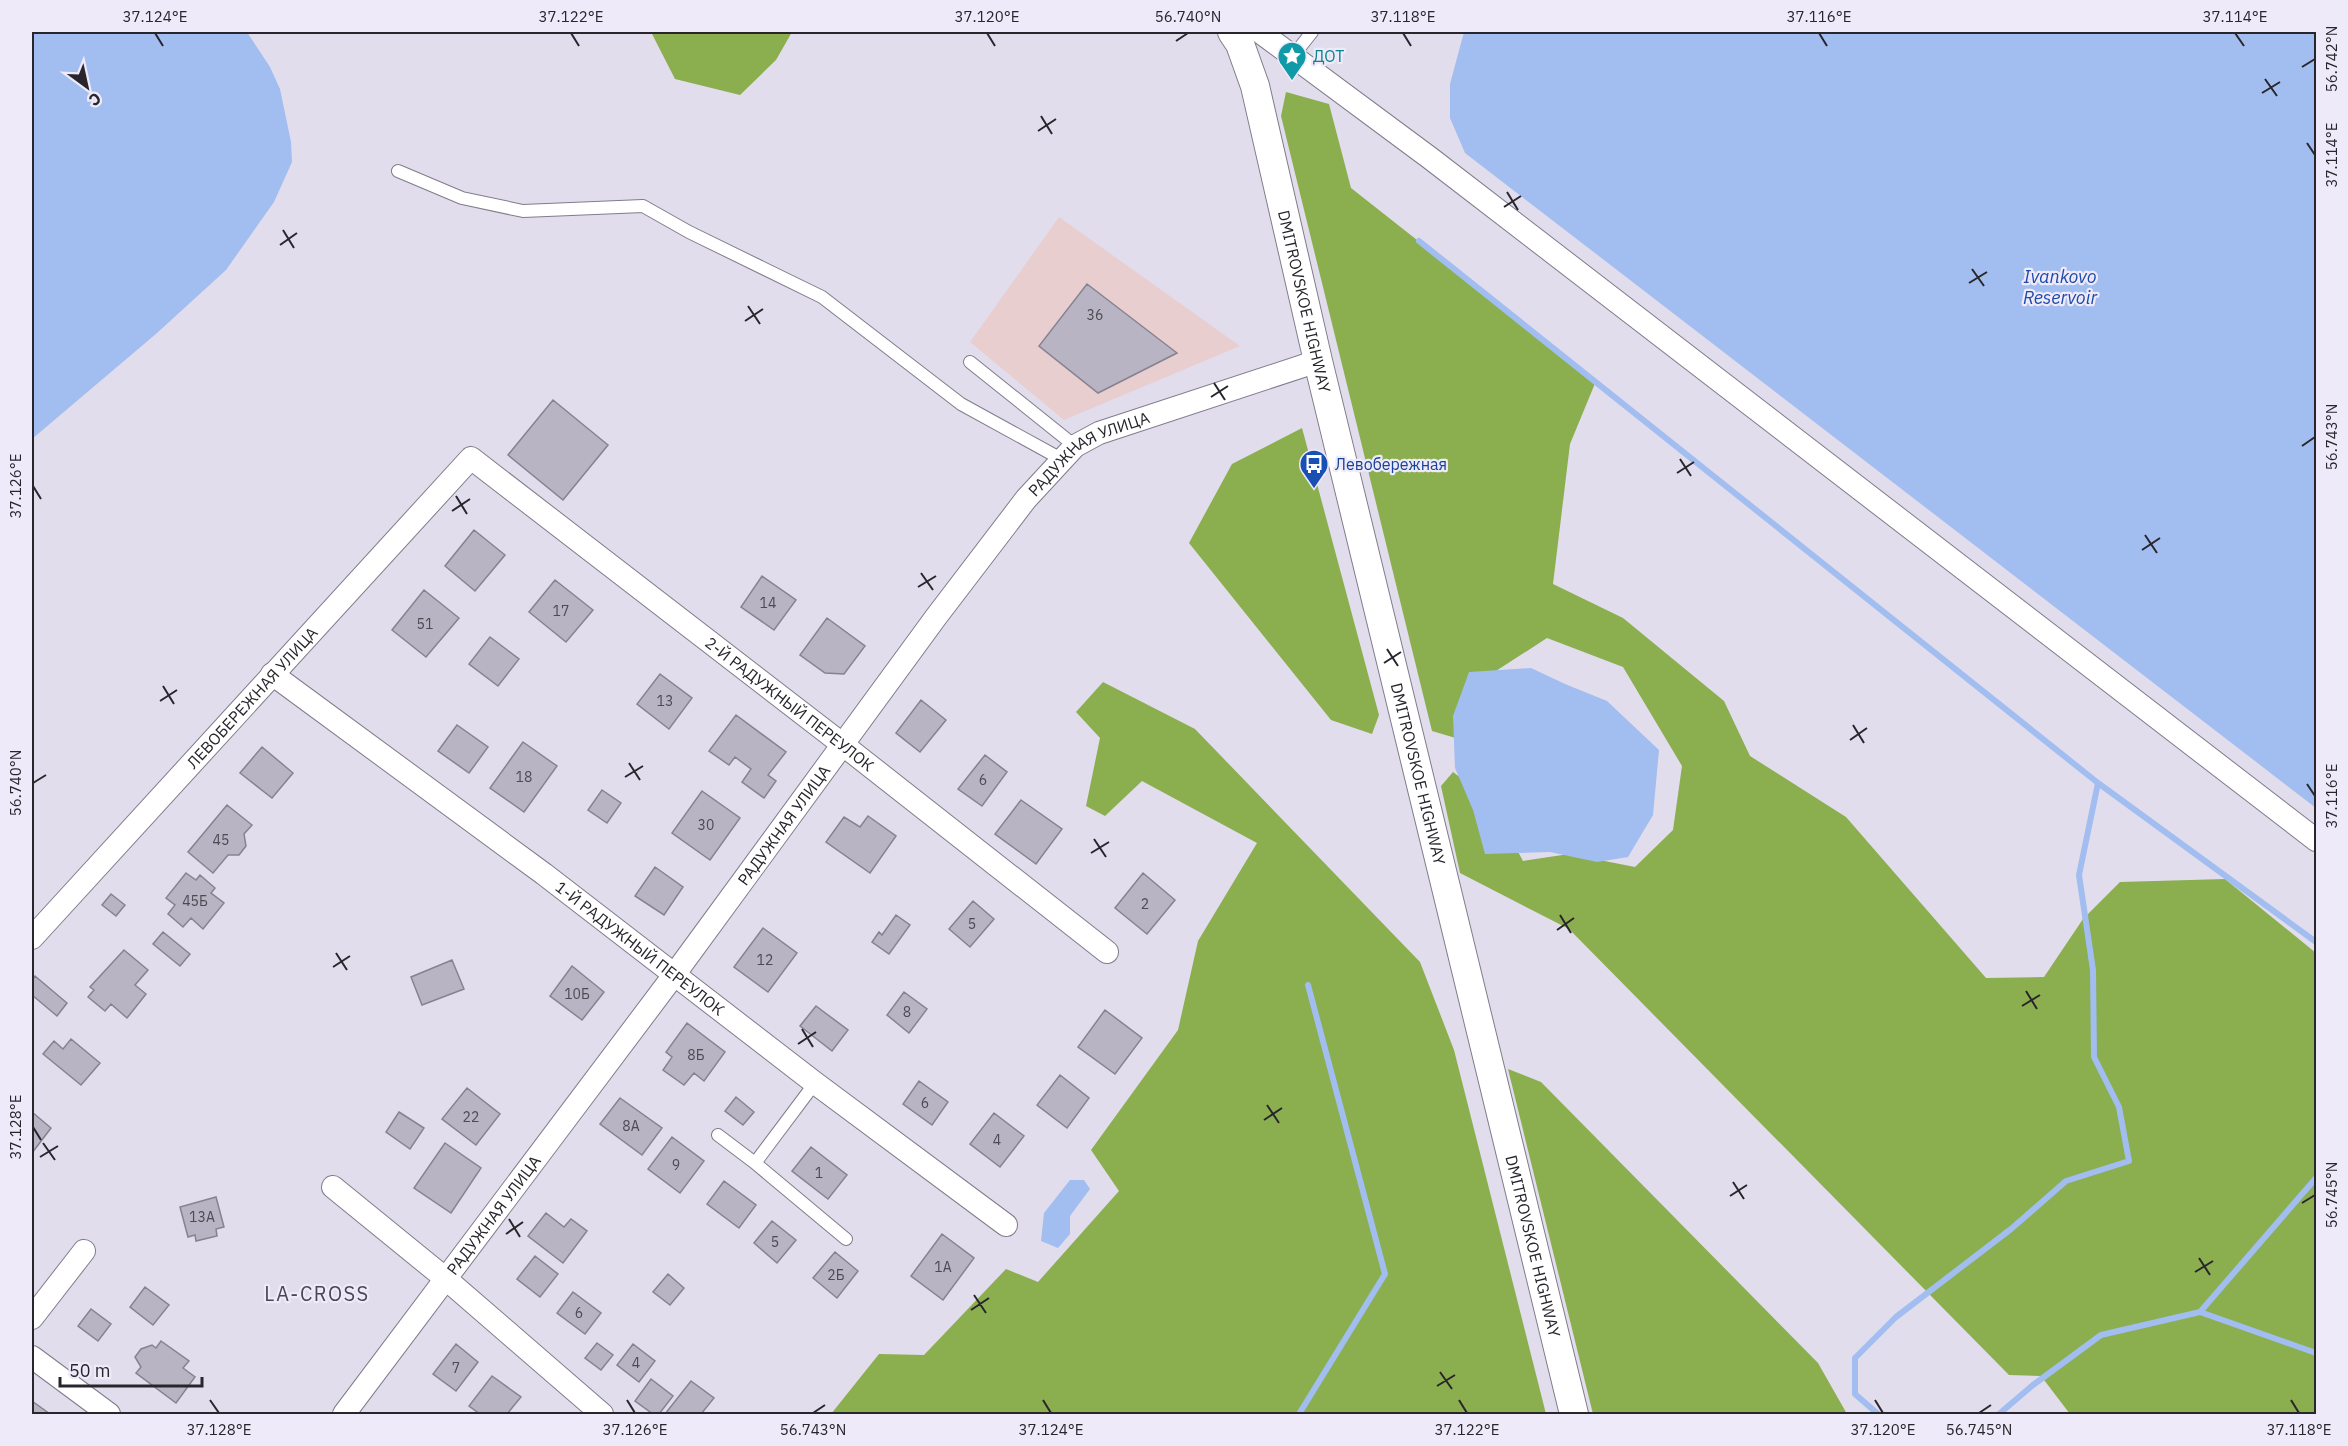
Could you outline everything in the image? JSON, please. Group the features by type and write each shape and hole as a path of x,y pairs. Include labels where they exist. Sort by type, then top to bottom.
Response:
{"street":[{"name":"DMITROVSKOE HIGHWAY","path":"1232,32 1240,44 1255,86 1318,361 1574,1414"},
{"path":"1260,32 1430,158 2316,840"},
{"name":"РАДУЖНАЯ УЛИЦА","path":"344,1414 674,975 842,744 1026,499 1069,453 1099,433 1318,361"},
{"name":"2-Й РАДУЖНЫЙ ПЕРЕУЛОК","path":"471,458 1107,952"},
{"name":"ЛЕВОБЕРЕЖНАЯ УЛИЦА","path":"32,938 471,458"},
{"name":"1-Й РАДУЖНЫЙ ПЕРЕУЛОК","path":"272,674 543,874 815,1083 1006,1225"},
{"path":"333,1187 446,1279 602,1414"},
{"path":"32,1318 84,1251"},
{"path":"32,1357 109,1414"}],"lane":[{"path":"1293,56 1312,32"},
{"path":"398,171 462,198 523,211 643,206 689,232 822,297 961,404 1069,453"},
{"path":"970,362 1069,453"},
{"path":"755,1163 815,1083"},
{"path":"718,1135 846,1239"}],"shaded area":[{"path":"1059,217 1240,346 1064,420 970,342"}],"green space":[{"path":"651,32 792,32 776,60 740,95 675,79"},
{"path":"1286,92 1329,104 1351,188 1596,381 1570,444 1553,584 1623,618 1724,701 1750,756 1846,817 1986,978 2044,977 2083,919 2120,882 2225,879 2316,953 2316,1414 2070,1414 2041,1376 2009,1375 1569,929 1460,873 1441,786 1453,772 1490,800 1523,861 1569,854 1635,867 1673,830 1682,766 1623,667 1547,638 1462,693 1459,739 1432,731 1281,116"},
{"path":"1302,428 1379,715 1372,734 1331,720 1189,543 1232,464"},
{"path":"1103,682 1195,729 1420,962 1454,1050 1546,1414 831,1414 879,1354 924,1355 1006,1269 1038,1282 1119,1191 1091,1150 1178,1030 1198,941 1257,843 1142,781 1105,816 1086,806 1100,738 1076,712"},
{"path":"1508,1069 1541,1082 1818,1363 1847,1414 1593,1414"}],"water":[{"path":"32,32 247,32 270,67 280,89 291,142 292,162 274,202 226,270 157,333 32,439"},
{"name":"Ivankovo Reservoir","path":"1464,32 2316,32 2316,808 1465,153 1450,118 1450,84"},
{"path":"1531,668 1607,701 1659,750 1653,815 1628,857 1597,862 1550,852 1485,854 1473,810 1455,768 1453,716 1469,672"},
{"path":"1070,1180 1084,1180 1090,1189 1070,1216 1070,1234 1058,1248 1041,1241 1044,1213"}],"building":[{"path":"1087,284 1177,353 1098,393 1039,346"},
{"path":"553,400 608,445 563,500 508,455"},
{"path":"474,530 505,555 475,591 445,566"},
{"path":"762,576 796,600 774,630 741,607"},
{"path":"555,580 593,610 566,642 529,612"},
{"path":"424,590 459,618 426,657 392,630"},
{"path":"827,618 865,646 844,674 825,673 800,655"},
{"path":"490,637 519,659 498,686 469,664"},
{"path":"660,674 692,698 669,729 637,704"},
{"path":"921,700 946,720 920,752 896,733"},
{"path":"736,715 786,752 768,775 776,781 764,798 742,782 751,769 735,757 729,765 709,751"},
{"path":"457,725 488,747 469,773 438,751"},
{"path":"523,742 557,766 524,812 490,788"},
{"path":"262,747 293,773 272,798 240,773"},
{"path":"985,755 1007,772 982,806 958,789"},
{"path":"602,790 621,803 607,823 588,810"},
{"path":"702,791 740,818 710,860 672,833"},
{"path":"1021,800 1062,829 1036,864 995,834"},
{"path":"227,805 252,825 244,834 246,846 239,855 228,855 213,873 188,852"},
{"path":"868,816 896,836 870,873 826,842 844,817 860,827"},
{"path":"655,867 683,887 664,915 635,896"},
{"path":"186,873 196,880 200,875 215,888 211,893 224,903 203,929 191,918 183,927 168,914 175,905 166,898"},
{"path":"1143,873 1175,900 1147,934 1115,908"},
{"path":"111,894 125,905 116,916 102,905"},
{"path":"973,901 994,919 970,947 949,929"},
{"path":"896,915 910,925 889,954 872,942 879,932 882,935"},
{"path":"763,928 797,953 768,992 734,967"},
{"path":"163,932 190,954 180,966 153,944"},
{"path":"124,950 148,970 135,985 146,994 127,1018 111,1004 105,1011 88,997 94,990 90,987"},
{"path":"452,960 464,989 422,1005 411,977"},
{"path":"572,966 604,992 582,1020 550,996"},
{"path":"35,976 67,1003 57,1016 32,995 32,980"},
{"path":"904,992 927,1009 909,1033 887,1015"},
{"path":"816,1006 848,1030 832,1051 800,1026"},
{"path":"1105,1010 1142,1038 1115,1074 1078,1047"},
{"path":"687,1023 725,1052 704,1081 694,1073 684,1085 663,1070 672,1057 666,1052"},
{"path":"71,1039 100,1063 81,1085 43,1054 54,1041 63,1049"},
{"path":"1060,1075 1089,1098 1067,1128 1037,1105"},
{"path":"919,1081 948,1102 932,1125 903,1104"},
{"path":"467,1088 500,1114 476,1145 442,1119"},
{"path":"736,1097 754,1112 743,1125 725,1111"},
{"path":"620,1098 662,1128 642,1155 600,1124"},
{"path":"32,1112 51,1128 32,1153"},
{"path":"399,1112 424,1128 410,1149 386,1132"},
{"path":"994,1113 1024,1136 1000,1167 970,1144"},
{"path":"672,1137 704,1161 680,1193 648,1169"},
{"path":"445,1143 481,1168 451,1213 414,1188"},
{"path":"811,1147 847,1175 828,1199 792,1171"},
{"path":"724,1181 756,1205 739,1228 707,1204"},
{"path":"216,1197 224,1227 216,1229 217,1236 196,1241 195,1235 188,1237 180,1207"},
{"path":"546,1213 564,1227 571,1219 587,1231 563,1263 528,1236"},
{"path":"772,1221 796,1240 777,1263 754,1243"},
{"path":"942,1234 974,1258 943,1300 911,1276"},
{"path":"835,1252 858,1271 837,1298 813,1278"},
{"path":"535,1256 558,1274 540,1297 517,1279"},
{"path":"668,1274 684,1288 670,1305 653,1292"},
{"path":"145,1287 169,1305 153,1325 130,1307"},
{"path":"573,1292 601,1313 585,1334 557,1313"},
{"path":"91,1309 111,1324 98,1341 78,1326"},
{"path":"161,1341 189,1361 183,1368 195,1377 176,1403 136,1373 141,1367 135,1357 141,1349 152,1345 156,1348"},
{"path":"597,1343 613,1355 601,1370 585,1358"},
{"path":"456,1344 478,1362 456,1391 433,1374"},
{"path":"633,1344 655,1361 639,1382 617,1365"},
{"path":"492,1376 521,1397 507,1414 480,1414 469,1406"},
{"path":"651,1379 673,1396 659,1414 653,1414 635,1401"},
{"path":"691,1381 714,1398 701,1414 665,1414"},
{"path":"32,1401 50,1414 32,1414"}],"waterway":[{"path":"1419,241 2098,783 2316,942"},
{"path":"1878,1414 1855,1394 1855,1358 1896,1317 2011,1229 2066,1181 2129,1161 2119,1107 2094,1057 2093,970 2079,875 2098,783"},
{"path":"1299,1414 1385,1274 1308,985"},
{"path":"2200,1312 2316,1178"},
{"path":"1999,1414 2033,1385 2101,1335 2200,1312 2316,1353"}],"place":[{"name":"ДОТ","path":"1292,82"},
{"name":"Левобережная","path":"1314,490"}],"district":[{"name":"LA-CROSS","path":"317,1294"}]}
